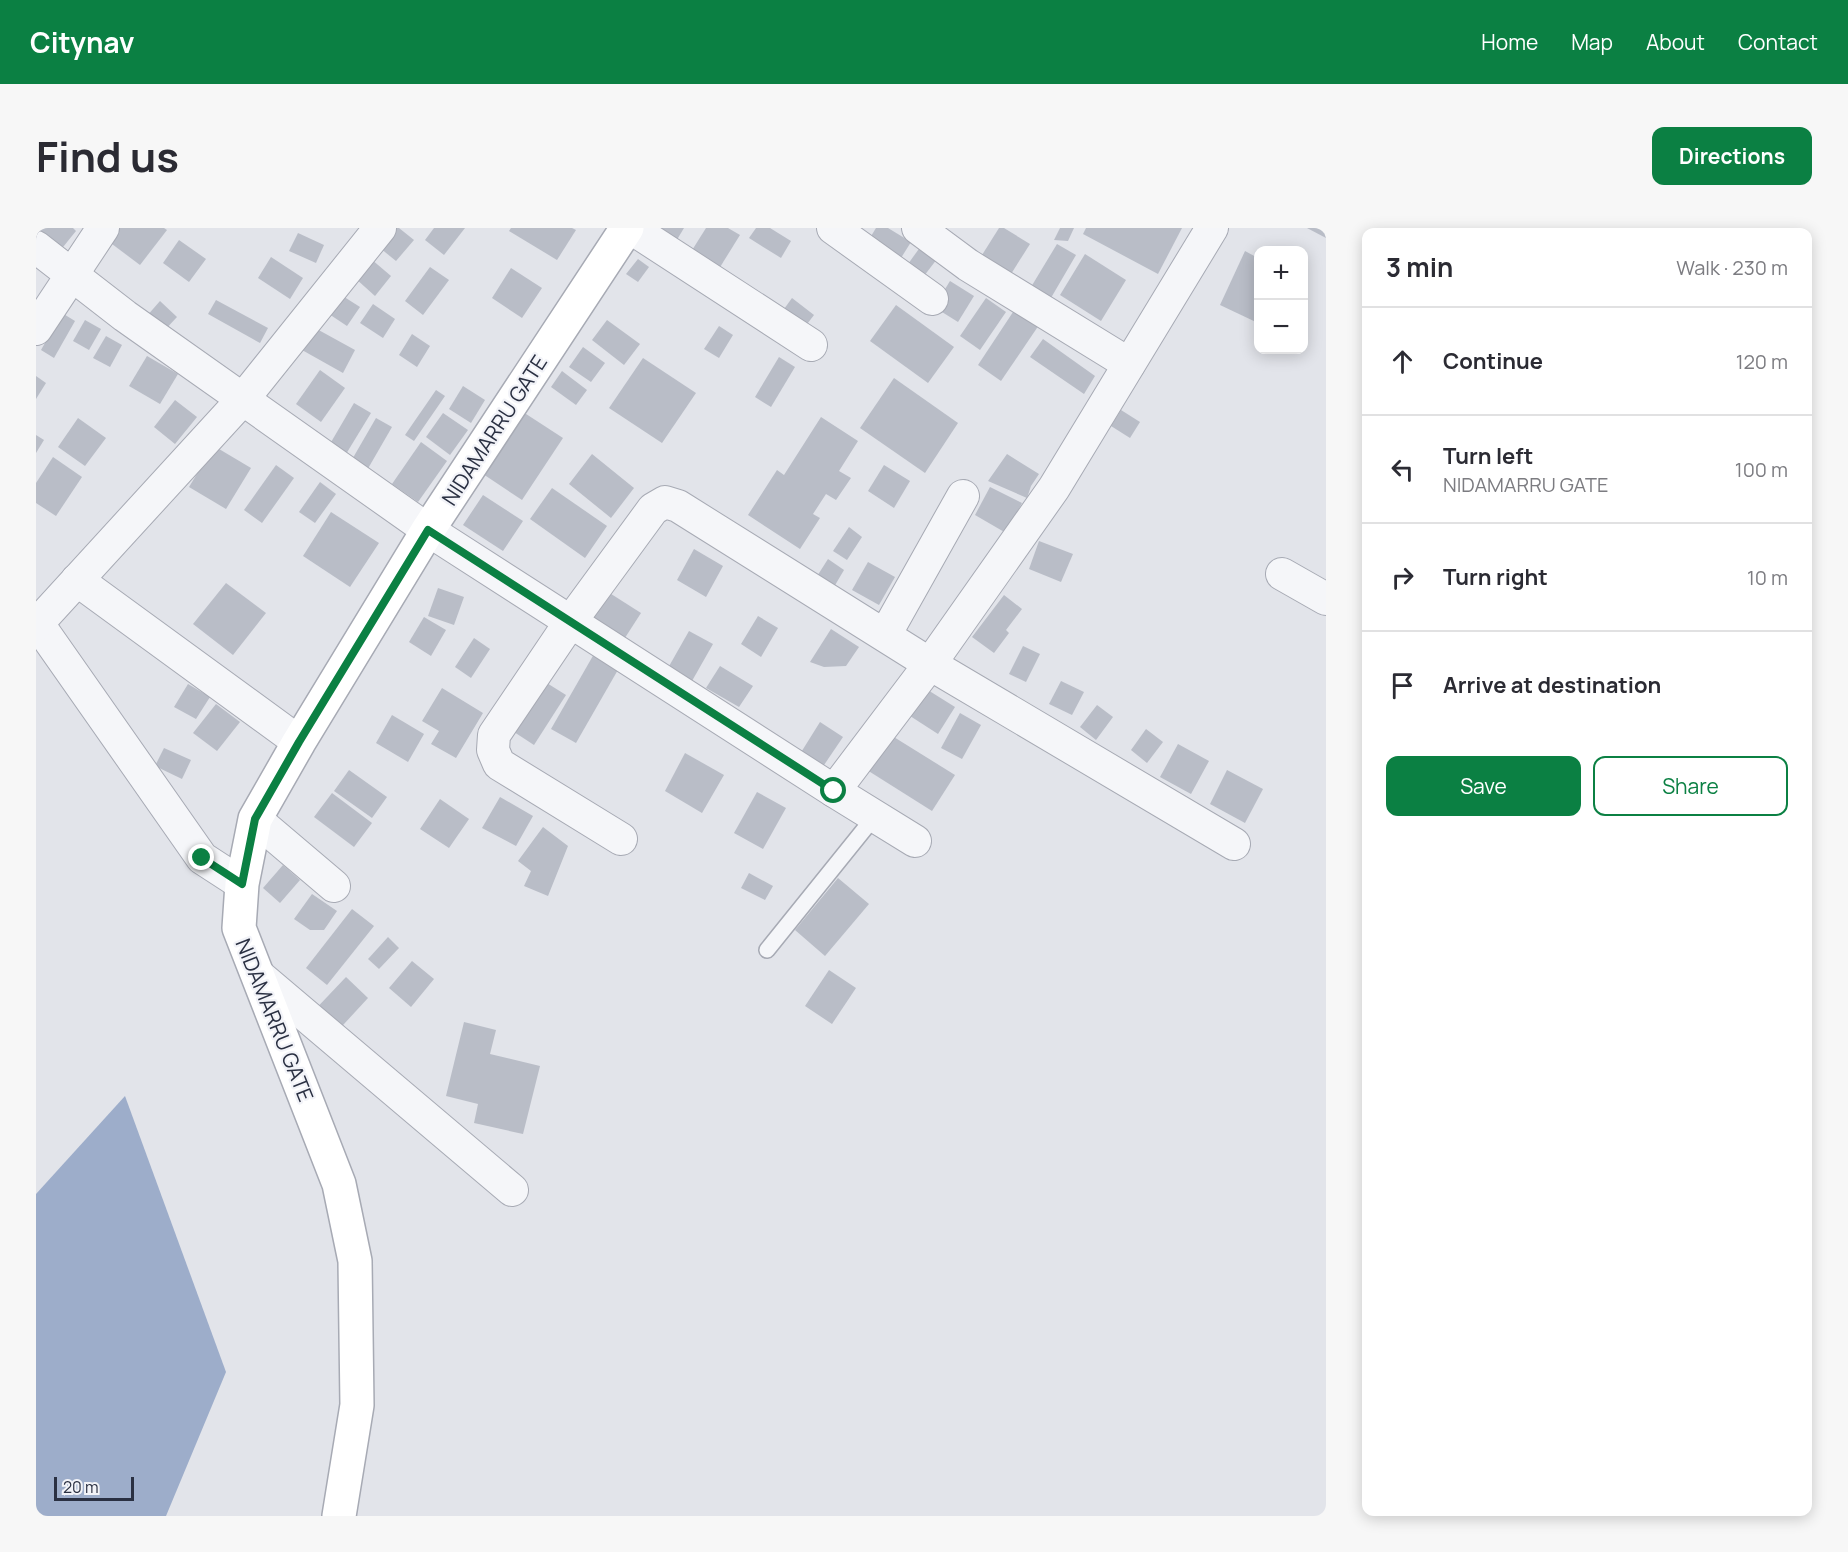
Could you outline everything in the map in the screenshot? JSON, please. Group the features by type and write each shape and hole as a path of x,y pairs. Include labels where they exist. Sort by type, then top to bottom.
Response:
{"main road":[{"name":"NIDAMARRU GATE","path":"339,1516 357,1405 355,1261 339,1184 239,928 242,884 255,819 428,530 629,228"}],"street":[{"path":"36,329 103,228"},
{"path":"242,884 202,858 37,623 243,399 380,228"},
{"path":"629,228 811,345"},
{"path":"833,228 932,299"},
{"path":"918,228 968,265 1129,364"},
{"path":"834,791 930,664 1054,488 1212,228"},
{"path":"36,247 125,316 428,530 915,841"},
{"path":"885,635 963,496"},
{"path":"621,839 499,764 493,750 494,735 571,621 653,509 665,502 678,506 930,664 1234,844"},
{"path":"1282,574 1326,599"},
{"path":"77,580 299,742"},
{"path":"255,819 334,886"},
{"path":"258,975 512,1190"}],"lane":[{"path":"767,950 875,816"}],"water":[{"path":"125,1096 226,1372 166,1516 36,1516 36,1194"}],"building":[{"path":"41,228 73,228 76,231 59,252 37,233"},
{"path":"117,228 164,228 167,230 140,265 108,241"},
{"path":"395,228 399,228 414,240 396,261 380,248"},
{"path":"434,228 465,228 444,255 425,240"},
{"path":"511,228 572,228 576,230 557,260 509,231"},
{"path":"655,228 684,228 675,243"},
{"path":"706,228 728,228 740,235 717,272 689,255"},
{"path":"756,228 770,228 791,241 781,258 749,238"},
{"path":"876,228 888,228 911,242 896,266 865,246"},
{"path":"999,228 1004,228 1030,244 1011,274 982,255"},
{"path":"1060,228 1074,228 1068,241 1054,240"},
{"path":"1086,228 1182,228 1158,274 1083,234"},
{"path":"1307,228 1326,228 1326,238"},
{"path":"298,233 324,245 316,263 289,251"},
{"path":"179,240 206,259 189,282 163,263"},
{"path":"1057,244 1076,255 1048,303 1028,292"},
{"path":"921,246 937,259 924,276 908,264"},
{"path":"1245,251 1254,256 1254,321 1220,305"},
{"path":"1085,254 1126,280 1101,321 1060,295"},
{"path":"271,257 303,278 290,299 258,278"},
{"path":"371,259 391,276 375,296 355,278"},
{"path":"638,259 649,267 638,282 626,274"},
{"path":"430,267 449,280 423,315 405,301"},
{"path":"511,268 542,288 522,318 492,298"},
{"path":"950,281 974,296 958,322 934,307"},
{"path":"338,293 360,307 347,326 326,312"},
{"path":"792,298 814,315 801,332 779,316"},
{"path":"986,298 1006,312 980,350 960,336"},
{"path":"216,300 268,328 260,343 208,314"},
{"path":"160,301 177,317 163,332 146,317"},
{"path":"373,304 395,319 383,338 360,323"},
{"path":"896,305 954,347 928,383 870,341"},
{"path":"1017,306 1041,322 1001,381 978,365"},
{"path":"62,313 75,321 54,358 41,350"},
{"path":"85,320 101,329 89,350 73,341"},
{"path":"607,320 640,344 624,365 592,340"},
{"path":"719,326 733,335 719,358 704,349"},
{"path":"315,328 355,350 343,373 302,350"},
{"path":"412,334 430,346 417,367 399,355"},
{"path":"106,336 122,345 110,367 93,358"},
{"path":"1043,339 1095,376 1084,394 1030,357"},
{"path":"583,347 605,363 591,382 569,367"},
{"path":"147,356 178,374 160,404 129,386"},
{"path":"779,357 795,367 771,407 755,397"},
{"path":"643,358 696,393 662,443 609,408"},
{"path":"320,370 345,388 321,422 296,404"},
{"path":"562,371 587,390 576,405 551,387"},
{"path":"36,376 46,383 36,399"},
{"path":"894,378 958,423 925,473 860,428"},
{"path":"463,386 485,400 471,423 449,409"},
{"path":"436,390 445,396 414,441 405,435"},
{"path":"175,400 197,417 175,444 154,427"},
{"path":"354,403 371,413 343,459 327,449"},
{"path":"1121,410 1140,422 1130,438 1111,426"},
{"path":"523,412 563,438 522,500 483,474"},
{"path":"443,413 468,430 450,455 426,437"},
{"path":"821,417 858,441 839,471 851,478 836,500 826,494 813,514 820,518 800,549 748,515 777,470 784,475"},
{"path":"78,418 106,438 85,466 58,447"},
{"path":"376,418 392,427 366,472 350,463"},
{"path":"36,435 44,440 36,453"},
{"path":"421,442 447,461 418,502 392,484"},
{"path":"214,446 251,468 226,509 189,487"},
{"path":"592,454 634,488 611,518 569,484"},
{"path":"1007,454 1039,474 1027,498 988,481"},
{"path":"53,457 82,477 56,516 36,503 36,483"},
{"path":"276,465 294,478 262,523 244,510"},
{"path":"884,465 910,481 894,508 868,491"},
{"path":"320,482 336,494 315,523 299,512"},
{"path":"990,487 1022,503 1006,533 975,515"},
{"path":"552,488 607,526 585,558 530,519"},
{"path":"483,495 523,521 503,551 463,525"},
{"path":"331,512 379,543 350,587 303,556"},
{"path":"849,527 862,537 847,560 833,551"},
{"path":"1039,541 1073,554 1061,582 1029,569"},
{"path":"694,549 723,566 706,597 677,580"},
{"path":"828,559 844,570 831,592 814,581"},
{"path":"868,562 895,577 879,605 852,590"},
{"path":"226,583 266,613 233,655 193,624"},
{"path":"438,588 464,597 454,625 428,616"},
{"path":"608,592 641,613 621,644 588,622"},
{"path":"1004,595 1022,609 1006,630 1009,633 994,653 972,637"},
{"path":"758,616 778,628 761,657 741,644"},
{"path":"424,617 446,630 431,656 409,642"},
{"path":"831,629 859,647 846,666 824,667 810,662"},
{"path":"689,631 713,644 692,681 668,668"},
{"path":"474,638 490,649 471,678 455,667"},
{"path":"1023,646 1040,654 1026,682 1009,674"},
{"path":"594,654 619,668 576,743 551,729"},
{"path":"720,666 753,686 739,707 706,688"},
{"path":"542,680 566,695 534,745 511,730"},
{"path":"1061,681 1084,692 1072,715 1049,704"},
{"path":"188,684 210,697 196,719 174,707"},
{"path":"923,687 955,707 938,734 907,714"},
{"path":"442,688 483,713 456,758 431,744 439,731 422,721"},
{"path":"216,704 240,722 217,751 193,733"},
{"path":"1097,705 1113,717 1096,740 1080,727"},
{"path":"960,713 981,725 962,759 941,748"},
{"path":"392,715 424,734 408,762 376,743"},
{"path":"820,722 843,737 822,768 800,754"},
{"path":"1146,729 1163,742 1147,763 1131,750"},
{"path":"889,734 955,775 932,811 867,770"},
{"path":"1178,744 1209,761 1191,794 1160,777"},
{"path":"164,748 191,760 182,779 155,766"},
{"path":"685,753 724,775 702,813 665,791"},
{"path":"349,770 387,797 372,818 334,791"},
{"path":"1227,770 1263,789 1245,823 1210,804"},
{"path":"757,792 786,808 763,849 734,833"},
{"path":"332,793 372,823 354,847 314,817"},
{"path":"500,797 533,816 516,846 482,828"},
{"path":"440,799 469,819 449,848 420,829"},
{"path":"543,827 568,846 548,896 524,886 531,871 518,861"},
{"path":"283,865 300,880 280,903 263,888"},
{"path":"749,873 773,886 765,900 741,888"},
{"path":"838,878 869,904 825,956 795,930"},
{"path":"312,894 337,911 324,930 310,930 294,919"},
{"path":"352,909 374,926 327,985 306,968"},
{"path":"388,937 399,948 379,969 368,959"},
{"path":"412,961 434,979 411,1007 389,988"},
{"path":"829,970 856,988 832,1024 805,1006"},
{"path":"346,977 368,998 332,1037 309,1016"},
{"path":"464,1022 496,1030 490,1054 540,1066 523,1134 474,1123 478,1104 446,1096"}],"route":[{"path":"202,858 242,884 255,819 428,530 834,791"}]}
